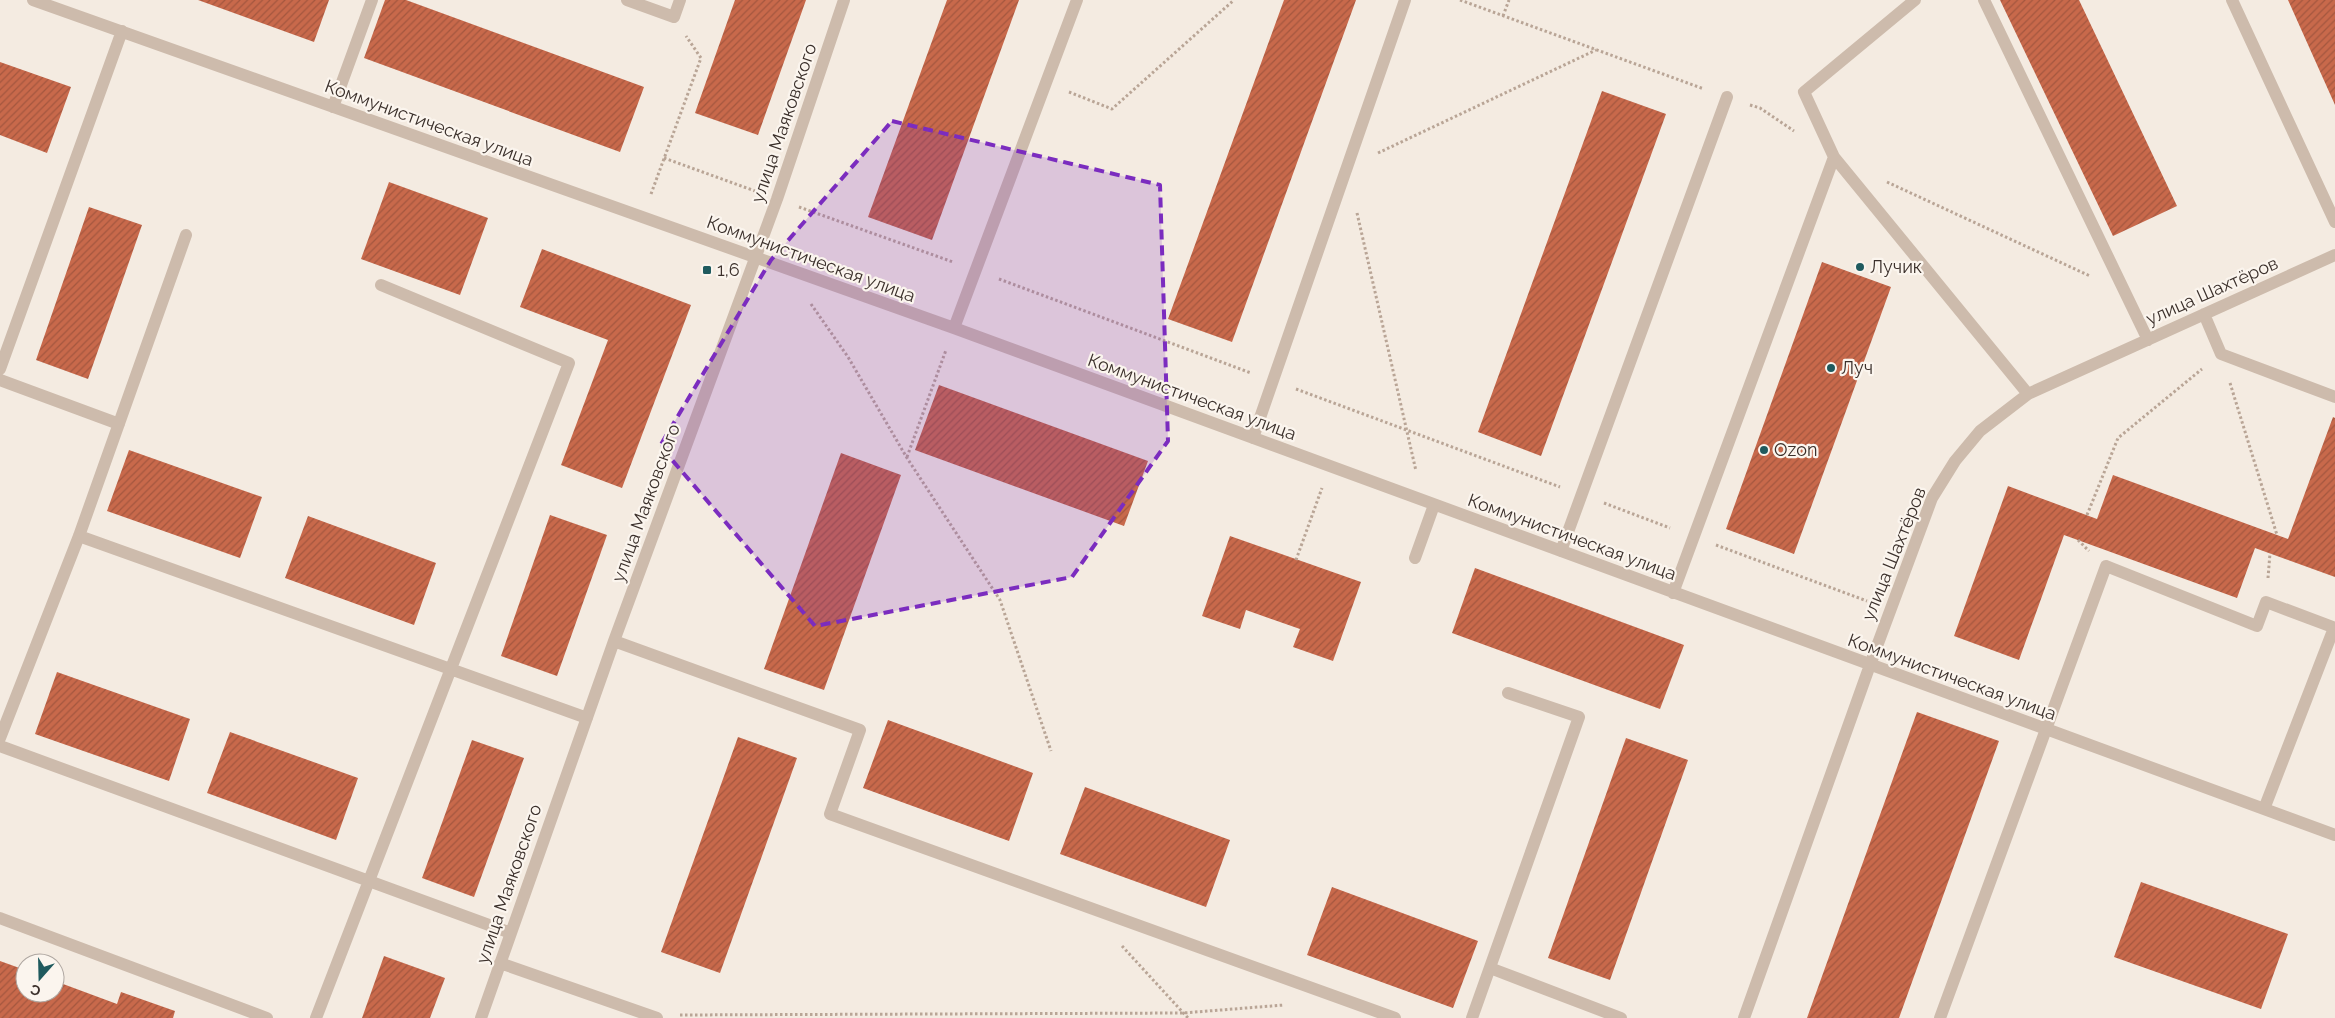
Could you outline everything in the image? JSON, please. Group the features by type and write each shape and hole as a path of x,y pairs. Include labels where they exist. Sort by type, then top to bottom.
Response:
{"street":[{"name":"Коммунистическая улица","path":"33,0 954,328 2335,835"},
{"path":"333,107 372,0"},
{"path":"627,0 674,17 680,0"},
{"name":"улица Маяковского","path":"481,1018 614,641 756,258 844,0"},
{"path":"954,328 1077,0"},
{"path":"1253,438 1405,0"},
{"path":"1915,0 1804,92 1834,157 2028,394"},
{"path":"1984,0 2148,340"},
{"path":"2232,0 2335,222"},
{"path":"0,369 122,31"},
{"path":"1561,552 1727,97"},
{"path":"1673,593 1834,157"},
{"path":"0,738 79,536 186,234"},
{"name":"улица Шахтёров","path":"1744,1018 1870,665 1932,498 1955,461 1980,431 2028,394 2335,255"},
{"path":"316,1018 569,363 380,285"},
{"path":"2204,314 2221,354 2335,397"},
{"path":"0,380 119,424"},
{"path":"1415,558 1428,503"},
{"path":"79,536 587,718"},
{"path":"1940,1018 2106,566 2258,626 2266,602 2334,628 2264,809"},
{"path":"614,641 860,730 830,814 1395,1018"},
{"path":"1472,1018 1579,717 1508,693"},
{"path":"0,746 511,933"},
{"path":"0,918 267,1018"},
{"path":"500,963 654,1017"},
{"path":"1490,968 1621,1018"}],"path":[{"path":"1046,83 1112,108 1234,0"},
{"path":"1460,0 1760,108 1834,157"},
{"path":"1503,16 1509,0"},
{"path":"642,217 701,58 674,17"},
{"path":"1428,503 1347,168 1597,50"},
{"path":"1878,178 2125,293"},
{"path":"787,268 848,357 907,458 1000,600 1052,752"},
{"path":"907,458 954,328"},
{"path":"2087,515 2118,438 2221,354 2277,535"},
{"path":"1296,560 1330,467"},
{"path":"1117,941 1188,1018"},
{"path":"654,1017 1183,1013 1287,1004"}],"highlighted area":[{"path":"892,121 1160,185 1168,441 1072,577 815,626 660,446 771,260"}],"building":[{"path":"198,0 329,0 314,42"},
{"path":"385,0 406,0 644,87 620,152 364,58"},
{"path":"735,0 806,0 758,135 695,113"},
{"path":"947,0 1019,0 932,240 868,217"},
{"path":"1284,0 1356,0 1232,342 1168,319"},
{"path":"2000,0 2079,0 2177,206 2113,236"},
{"path":"2288,0 2335,0 2335,105"},
{"path":"0,62 71,87 47,153 0,135"},
{"path":"1602,91 1666,114 1541,456 1478,432"},
{"path":"389,182 488,218 460,295 361,259"},
{"path":"89,207 142,225 88,379 36,360"},
{"path":"542,249 691,305 622,488 561,465 608,340 520,307"},
{"path":"1822,262 1891,287 1794,554 1726,529"},
{"path":"939,385 1148,461 1124,526 915,450"},
{"path":"2333,417 2335,418 2335,577 2255,548 2237,598 2064,535 2019,660 1954,636 2008,486 2097,519 2113,475 2288,539"},
{"path":"129,450 262,497 240,558 107,511"},
{"path":"841,453 901,475 824,690 764,669"},
{"path":"550,515 607,535 557,676 501,656"},
{"path":"308,516 436,563 414,625 285,578"},
{"path":"1230,536 1361,582 1333,661 1293,647 1300,629 1246,610 1240,629 1202,616"},
{"path":"1475,568 1684,645 1660,709 1452,633"},
{"path":"57,672 190,719 169,781 35,734"},
{"path":"1917,712 1999,741 1899,1018 1807,1018"},
{"path":"888,720 1033,773 1009,841 863,788"},
{"path":"230,732 358,778 336,840 207,793"},
{"path":"738,737 797,758 720,973 661,952"},
{"path":"1626,738 1688,760 1610,980 1548,958"},
{"path":"472,740 524,758 474,897 422,878"},
{"path":"1085,787 1230,840 1206,907 1060,854"},
{"path":"2141,882 2288,934 2261,1009 2114,957"},
{"path":"1332,887 1478,941 1453,1008 1307,955"},
{"path":"384,956 445,978 430,1018 362,1018"},
{"path":"0,961 15,966 15,1003 65,1003 65,985 117,1004 121,992 175,1011 173,1018 0,1018"}],"place":[{"name":"Лучик","path":"1860,267"},
{"name":"1,6","path":"707,270"},
{"name":"Луч","path":"1831,368"},
{"name":"Ozon","path":"1764,450"}]}
